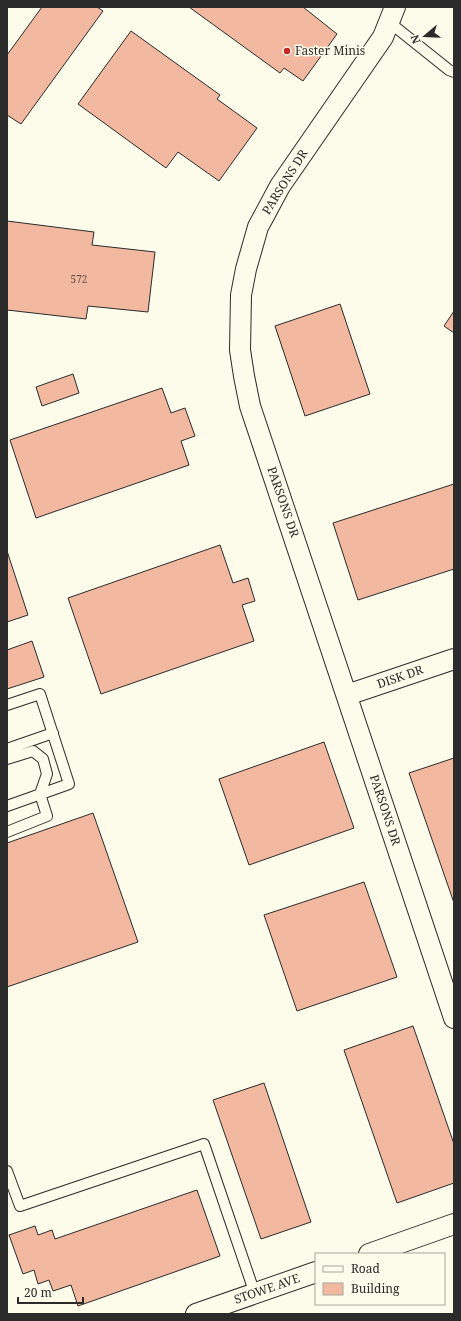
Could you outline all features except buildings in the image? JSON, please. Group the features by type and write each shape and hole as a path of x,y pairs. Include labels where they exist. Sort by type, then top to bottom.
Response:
{"street":[{"name":"PARSONS DR","path":"392,14 383,37 276,193 258,227 246,269 241,295 240,350 250,406 454,1018"},
{"name":"DISK DR","path":"347,695 454,659"},
{"path":"372,1253 454,1224"},
{"name":"STOWE AVE","path":"196,1314 315,1272"}],"lane":[{"path":"392,14 449,70 454,72"},
{"path":"7,705 40,694 69,784 7,806"},
{"path":"7,749 53,733"},
{"path":"7,759 33,751 43,759 47,774 40,794 48,816 7,832"},
{"path":"7,1171 20,1206 204,1144 255,1294"}],"place":[{"name":"Faster Minis","path":"287,51"}]}
